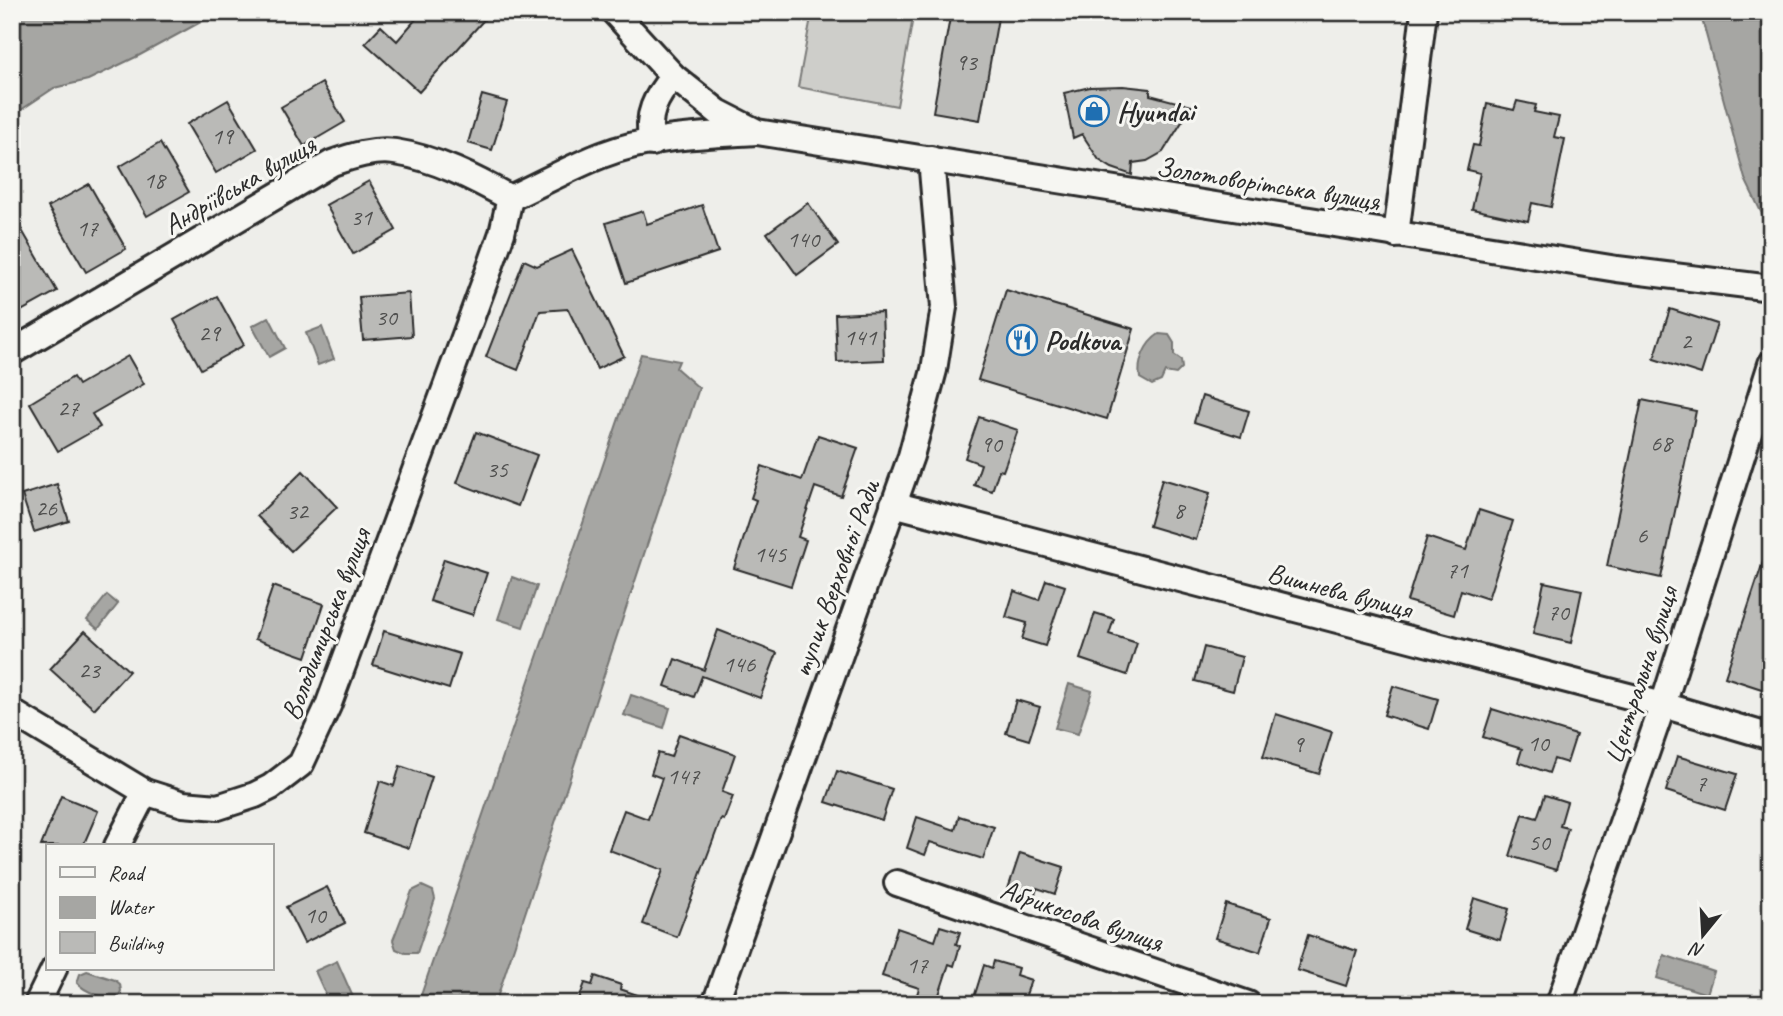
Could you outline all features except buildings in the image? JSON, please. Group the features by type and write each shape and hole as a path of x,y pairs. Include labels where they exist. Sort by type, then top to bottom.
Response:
{"street":[{"name":"Золотоворітська вулиця","path":"614,12 673,76 718,112 757,131"},
{"path":"1396,235 1424,12"},
{"path":"652,143 650,112 659,93 673,76"},
{"name":"Золотоворітська вулиця","path":"510,198 601,155 652,143 757,131 1396,235 1663,276 1771,288"},
{"name":"Андріївська вулиця","path":"12,352 332,163 353,156 396,152 471,176 510,198"},
{"name":"тупик Верховної Ради","path":"715,1004 911,456 934,370 944,307 931,159"},
{"name":"Володимирська вулиця","path":"12,712 145,792 183,804 218,807 255,795 271,788 301,764 328,706 480,296 502,233 510,198"},
{"name":"Центральна вулиця","path":"1559,1004 1663,705 1771,364"},
{"name":"Вишнева вулиця","path":"893,504 1663,705 1771,737"},
{"path":"118,844 145,792"},
{"name":"Абрикосова вулиця","path":"897,883 1248,1004"},
{"path":"37,1004 54,970"}],"shaded area":[{"path":"812,12 914,12 897,106 798,87"}],"water":[{"path":"12,12 219,12 88,80 54,88 12,116"},
{"path":"1700,12 1771,12 1771,213 1762,214 1745,179"},
{"path":"269,317 285,348 269,357 252,326"},
{"path":"322,327 334,359 318,365 306,333"},
{"path":"1159,334 1169,335 1174,343 1174,355 1181,360 1182,368 1176,374 1165,372 1161,381 1152,385 1140,378 1140,366 1146,348"},
{"path":"641,354 679,361 676,368 699,388 495,1004 418,1004"},
{"path":"512,577 537,586 523,627 498,619"},
{"path":"107,595 118,604 98,629 87,620"},
{"path":"1069,684 1092,691 1078,734 1055,728"},
{"path":"631,695 670,708 664,728 624,715"},
{"path":"422,886 433,891 435,899 417,953 405,953 396,949 393,940 412,891"},
{"path":"1664,955 1714,972 1707,994 1657,978"},
{"path":"337,961 353,997 330,1004 315,971"},
{"path":"87,971 120,984 118,998 102,997 77,983 80,974"}],"place":[{"name":"Hyundai","path":"1094,111"},
{"name":"Podkova","path":"1022,340"}]}
